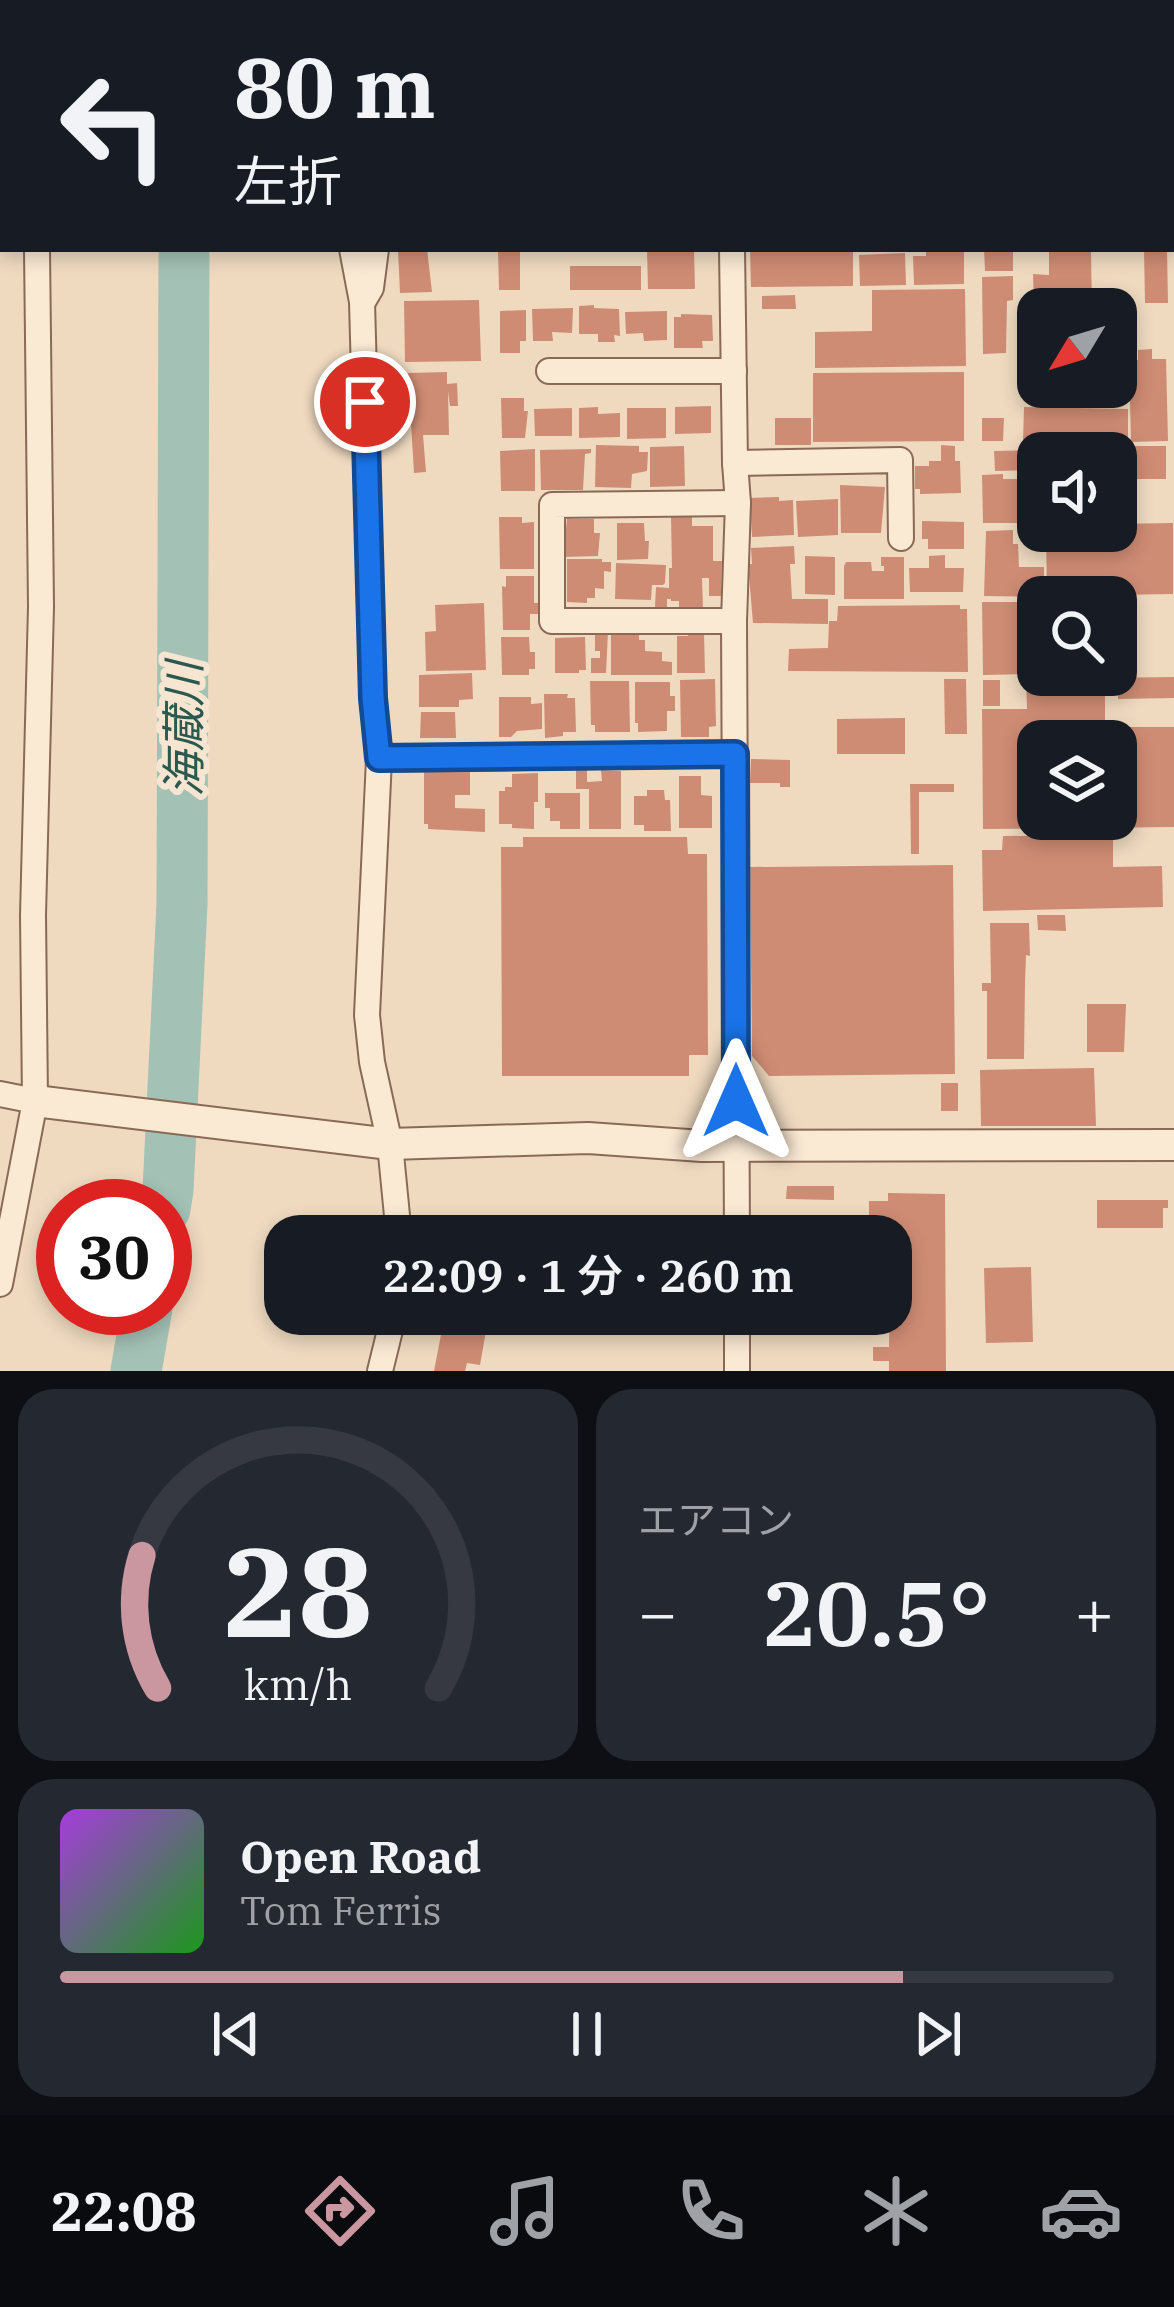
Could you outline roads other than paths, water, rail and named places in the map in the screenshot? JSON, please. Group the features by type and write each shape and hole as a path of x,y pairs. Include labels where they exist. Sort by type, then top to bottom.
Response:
{"street":[{"path":"0,1284 35,1101 33,915 41,608 37,252"},
{"path":"353,252 362,302 373,698 379,758 367,1015 381,1144 395,1215"},
{"path":"362,302 370,288 376,252"},
{"path":"732,252 738,503 734,621 737,1215"},
{"path":"549,371 734,371"},
{"path":"735,463 900,460 902,538"},
{"path":"734,621 551,621 552,505 738,503"},
{"path":"379,758 735,754"},
{"path":"0,1094 381,1144 588,1138 702,1146 1174,1145"},
{"path":"380,1371 389,1335"},
{"path":"737,1335 737,1371"}],"waterway":[{"name":"海蔵川","path":"169,1179 182,904 184,252"},
{"name":"海蔵川","path":"136,1371 142,1335"}]}
